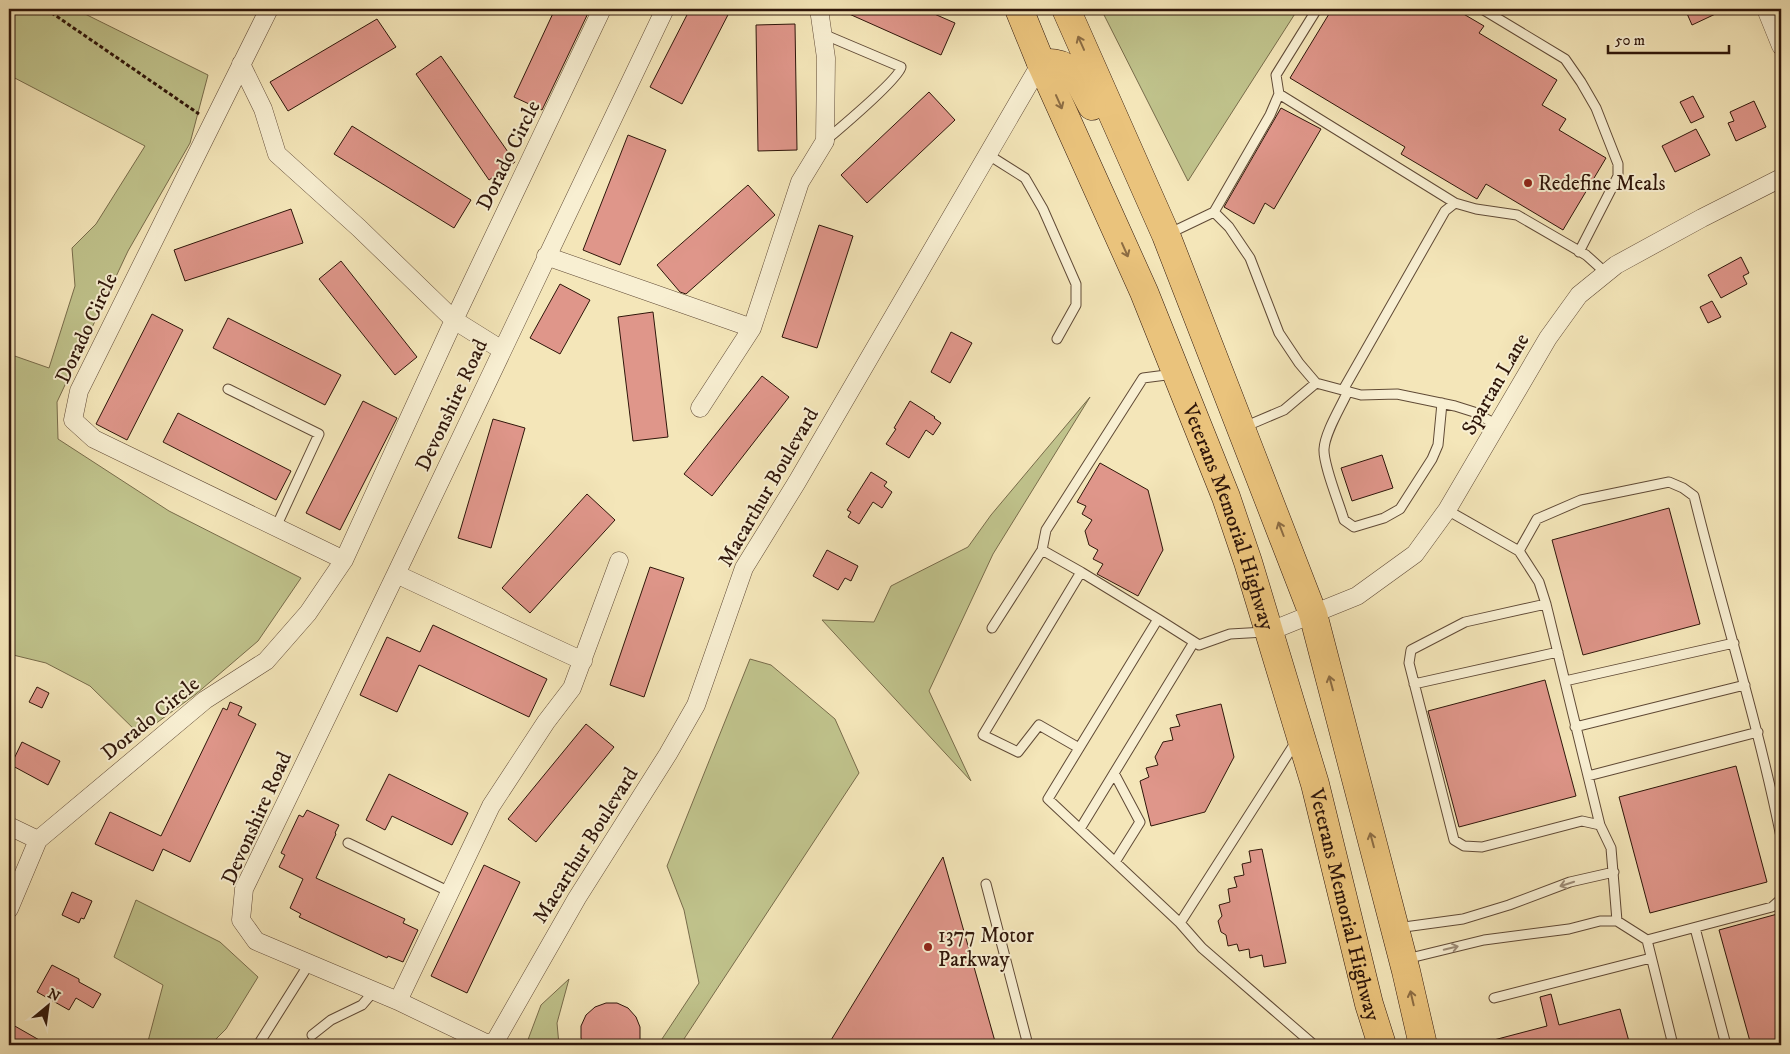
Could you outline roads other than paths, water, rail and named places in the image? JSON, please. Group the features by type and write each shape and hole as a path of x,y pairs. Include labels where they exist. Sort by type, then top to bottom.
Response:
{"highway":[{"name":"Veterans Memorial Highway","path":"1020,9 1041,63 1144,292 1226,497 1248,562 1315,784 1369,1004 1382,1045"},
{"name":"Veterans Memorial Highway","path":"1066,9 1166,235 1313,614 1395,928 1423,1045"},
{"path":"1041,63 1053,62 1064,65 1074,73 1166,235"}],"street":[{"name":"Dorado Circle","path":"269,9 79,391 73,420 94,439 344,560"},
{"name":"Dorado Circle","path":"38,840 205,700 266,661 308,613 344,560 454,320 602,9"},
{"name":"Devonshire Road","path":"492,1045 398,1001 256,941 241,920 244,889 665,9"},
{"path":"700,408 752,328 800,182 825,142 826,58 819,9"},
{"path":"1766,9 1781,46"},
{"name":"Macarthur Boulevard","path":"492,1045 577,898 668,754 696,705 744,568 797,482 1041,63"},
{"path":"242,64 263,109 277,154 359,228 454,320 502,350"},
{"name":"Spartan Lane","path":"1268,632 1357,596 1415,554 1447,510 1548,338 1579,295 1616,265 1781,178"},
{"path":"546,256 752,328"},
{"path":"398,1001 491,806 546,722 572,688 619,561"},
{"path":"396,574 583,661"},
{"path":"9,826 38,840 9,909"}],"lane":[{"path":"1166,235 1214,212 1270,115 1280,94 1276,75 1317,9"},
{"path":"1482,9 1565,59 1596,108 1611,144 1618,164 1618,176 1579,252"},
{"path":"823,34 901,67 900,72 884,88 825,142"},
{"path":"1280,94 1455,203 1476,209 1517,215 1586,255 1606,273"},
{"path":"987,154 1025,178 1043,209 1076,284 1076,305 1057,339"},
{"path":"1442,403 1438,445 1400,509 1384,518 1354,527 1344,520 1324,449 1328,434 1346,391 1445,211 1455,203"},
{"path":"1214,212 1228,227 1250,258 1279,333 1299,363 1316,383 1361,395 1397,394 1442,403 1474,412 1497,425"},
{"path":"992,628 1042,550 1046,530 1143,378 1176,373"},
{"path":"1242,428 1284,410 1316,383"},
{"path":"228,389 318,434 276,527"},
{"path":"1519,551 1537,519 1581,500 1670,482 1694,496 1710,562 1758,732 1781,837"},
{"path":"1447,510 1519,551 1539,582 1600,825 1611,848 1617,920"},
{"path":"1042,550 1198,645 1230,634 1268,632"},
{"path":"1079,748 1039,725 1018,752 983,735 1081,572"},
{"path":"1546,604 1465,622 1411,650 1409,663 1414,684 1454,840 1464,846 1482,847 1582,821 1600,825"},
{"path":"1158,619 1048,799 1180,923 1202,948 1314,1045"},
{"path":"1080,829 1194,642"},
{"path":"1564,681 1734,643"},
{"path":"1414,684 1558,652"},
{"path":"1575,727 1745,685"},
{"path":"1588,776 1758,732"},
{"path":"1180,923 1300,735"},
{"path":"1114,773 1140,822 1115,862"},
{"path":"348,843 450,892"},
{"path":"1395,928 1463,919 1570,882 1614,872"},
{"path":"986,884 1028,1045"},
{"path":"1647,940 1772,907 1781,900"},
{"path":"1403,960 1484,940 1569,929 1600,921 1617,920 1647,940 1672,1045"},
{"path":"1695,928 1726,1045"},
{"path":"1494,998 1651,958"},
{"path":"258,1045 309,964"},
{"path":"312,1035 331,1020 362,1005 374,991"}],"place":[{"name":"Redefine Meals","path":"1528,183"},
{"name":"1377 Motor Parkway","path":"928,947"}]}
